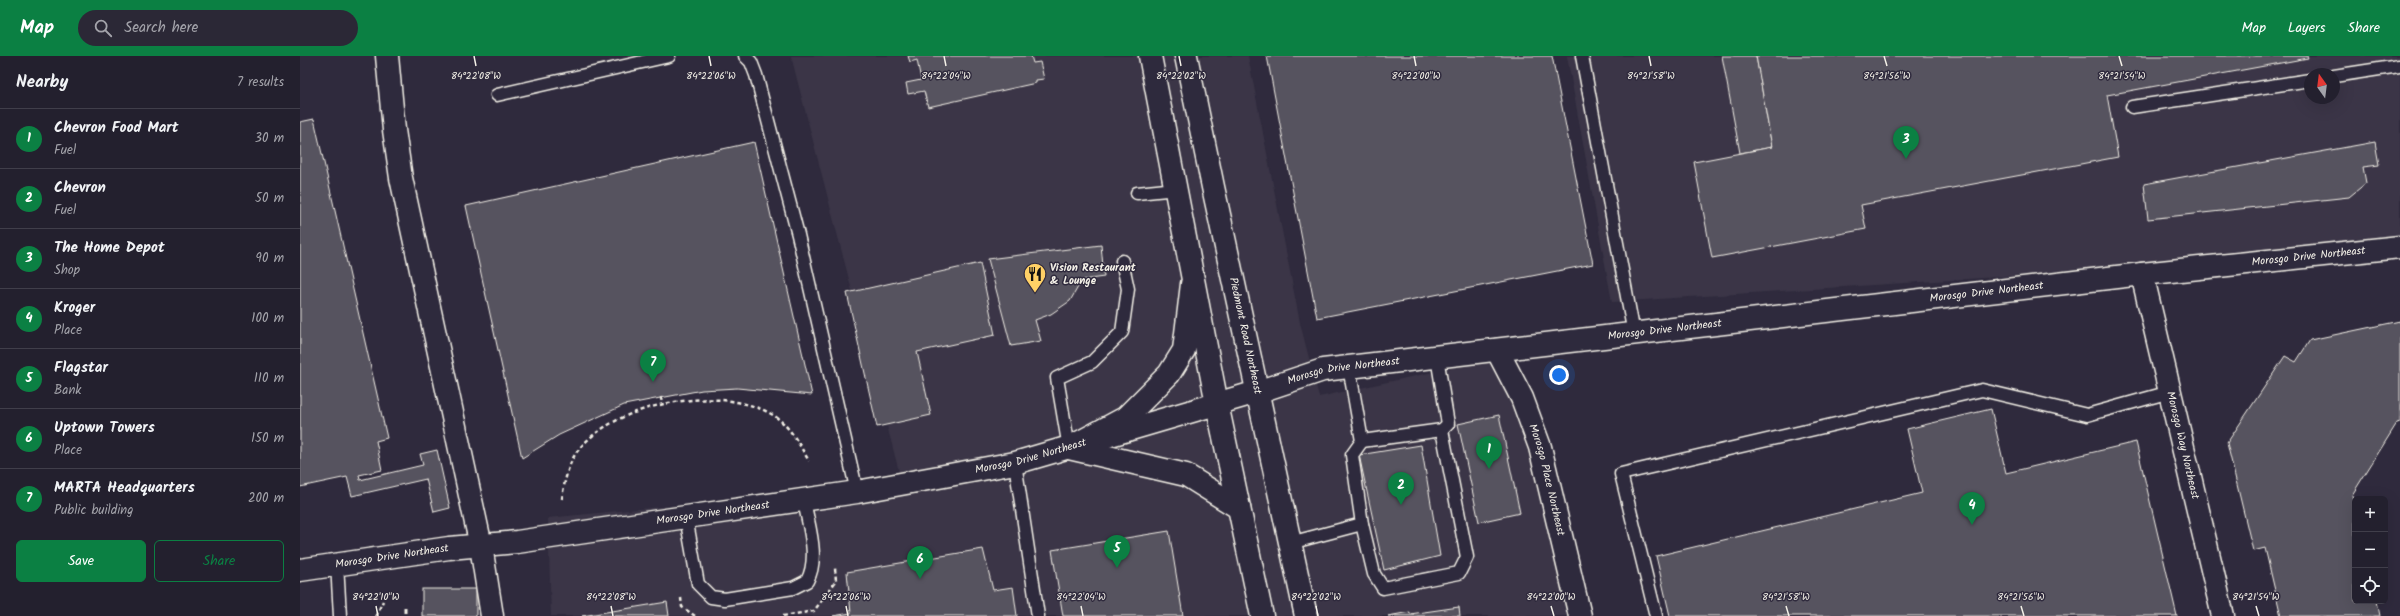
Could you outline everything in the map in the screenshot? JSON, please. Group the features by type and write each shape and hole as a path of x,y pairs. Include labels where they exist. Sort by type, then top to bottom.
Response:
{"street":[{"path":"387,56 394,130 401,178 481,546 492,616"},
{"path":"1150,56 1217,404 1262,616"},
{"name":"Piedmont Road Northeast","path":"1186,56 1306,616"},
{"name":"Morosgo Drive Northeast","path":"300,570 449,548 481,546 686,518 857,492 1015,463 1257,392 1323,370 2142,274 2400,247"},
{"name":"Morosgo Way Northeast","path":"2142,274 2223,616"},
{"path":"1069,448 1125,418 1169,374 1184,350 1193,279"},
{"name":"Morosgo Place Northeast","path":"1497,350 1522,398 1540,447 1580,616"},
{"path":"1069,448 1186,475 1239,508"}],"lane":[{"path":"497,95 669,56"},
{"path":"745,56 751,62 756,75 798,235 857,492"},
{"path":"1582,56 1634,334"},
{"path":"2340,75 2398,65"},
{"path":"2132,107 2304,81"},
{"path":"1137,193 1176,189"},
{"path":"1069,448 1057,378 1092,362 1122,332 1128,289 1122,261"},
{"path":"1437,357 1448,424 1442,430 1362,441 1352,454 1362,524 1374,574 1383,588 1459,573 1467,557 1442,430"},
{"path":"1349,367 1362,441"},
{"path":"1656,616 1621,474 1982,390 2087,415 2170,392"},
{"path":"1015,463 1038,616"},
{"path":"686,518 698,584 711,597 725,600 793,588 807,581 813,565 813,555 804,500"},
{"path":"1290,543 1362,524"},
{"path":"338,564 340,616"}],"path":[{"path":"660,397 662,405"},
{"path":"562,499 566,476 576,454 596,431 627,414 662,405 697,400 727,400 756,407 777,418 794,436 808,461"},
{"path":"376,616 383,601"}],"shaded area":[{"path":"791,56 1248,56 1300,323 1319,397 1507,356 1584,616 551,616 548,518 902,483"},
{"path":"1567,56 2400,56 2400,251 1612,302"}],"building":[{"path":"908,56 1031,56 1033,63 1040,62 1044,79 1036,80 1036,83 928,107 924,91 908,94 906,83 921,80 917,60 910,62"},
{"path":"1267,56 1552,56 1593,264 1317,318"},
{"path":"1722,56 1756,56 1772,147 1740,153"},
{"path":"1756,56 2307,56 2308,58 2107,95 2118,157 1861,205 1866,229 1712,258 1694,162 1772,147"},
{"path":"314,119 387,438 376,441 382,470 359,475 360,480 423,465 420,454 437,450 450,508 434,512 426,479 352,496 347,477 300,487 300,122"},
{"path":"754,142 812,395 737,388 702,390 624,405 559,435 522,458 466,206"},
{"path":"2375,142 2379,165 2363,167 2366,183 2349,197 2148,219 2144,184"},
{"name":"Vision Restaurant & Lounge","path":"1101,245 1104,277 1082,280 1070,301 1051,314 1035,320 1041,341 1011,346 988,259"},
{"path":"980,263 995,335 917,352 931,415 877,427 847,293"},
{"path":"2400,321 2400,422 2397,423 2352,495 2352,604 2378,604 2380,616 2281,616 2265,548 2253,551 2227,443 2285,356 2296,362 2310,340"},
{"path":"1991,409 2006,473 2136,442 2177,616 1670,616 1656,556 1922,493 1907,429"},
{"path":"1499,415 1520,513 1479,522 1458,424"},
{"path":"1421,445 1440,556 1384,570 1359,455"},
{"path":"1169,531 1183,616 1063,616 1052,550"},
{"path":"983,549 993,590 1013,587 1017,616 833,616 851,613 847,572"},
{"path":"422,589 476,589 476,616 422,616"},
{"path":"667,602 669,616 582,616"},
{"path":"1459,607 1460,616 1388,616 1410,612 1410,614"}],"railway":[{"path":"405,607 405,616"}],"place":[{"name":"The Home Depot","path":"1906,159"},
{"name":"Vision Restaurant & Lounge","path":"1035,294"},
{"name":"MARTA Headquarters","path":"653,382"},
{"name":"Chevron Food Mart","path":"1489,469"},
{"name":"Chevron","path":"1401,505"},
{"name":"Kroger","path":"1972,525"},
{"name":"Flagstar","path":"1117,568"},
{"name":"Uptown Towers","path":"920,579"}]}
